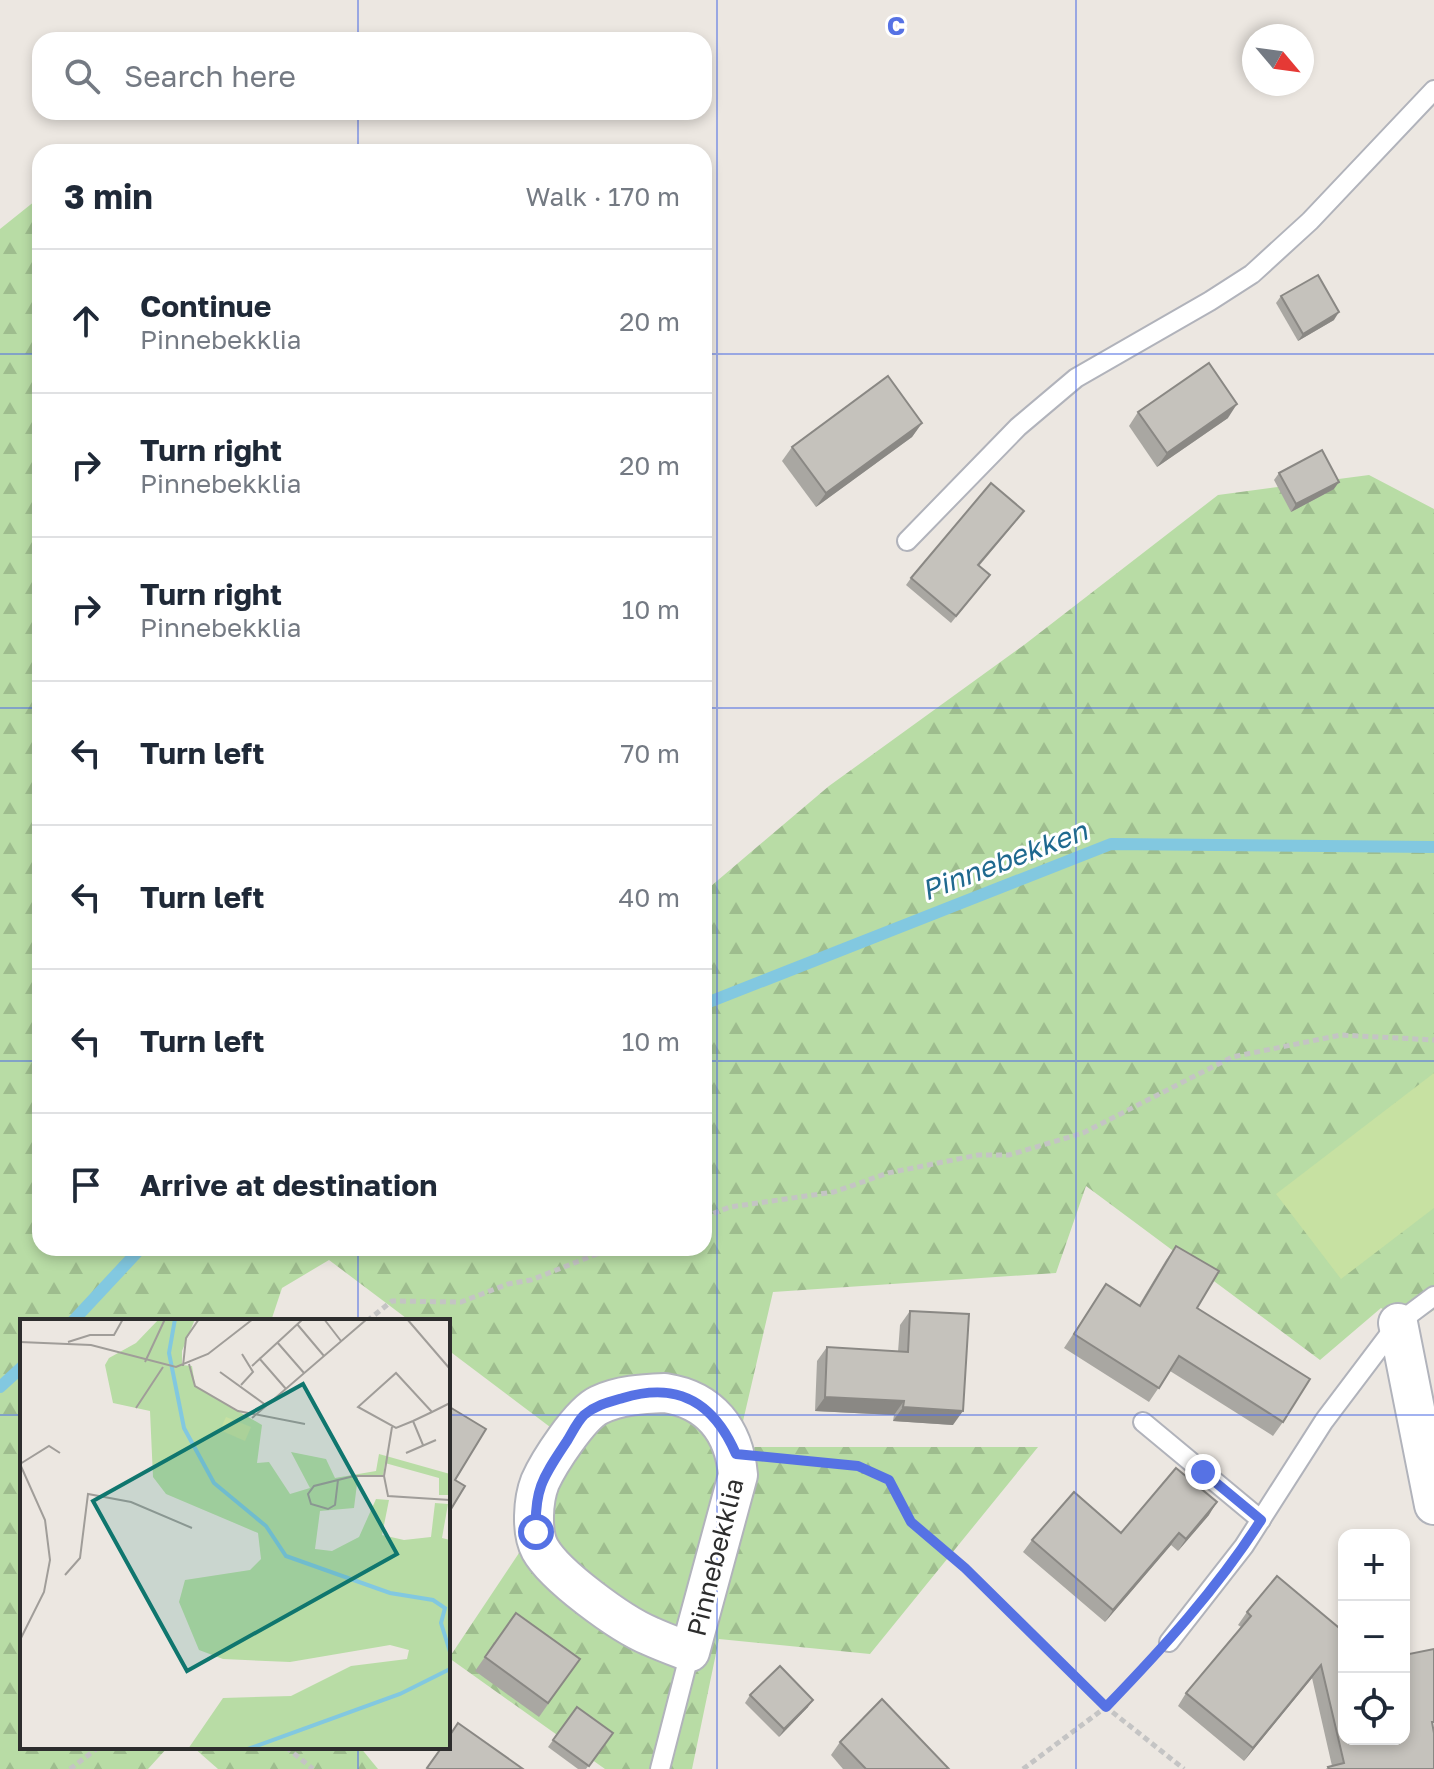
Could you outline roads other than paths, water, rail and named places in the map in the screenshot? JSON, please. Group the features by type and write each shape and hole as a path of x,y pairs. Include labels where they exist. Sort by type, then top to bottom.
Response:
{"street":[{"path":"1398,1323 1429,1460 1434,1505"},
{"name":"Pinnebekklia","path":"665,1393 687,1396 711,1412 727,1433 736,1454 738,1475 690,1652 648,1636 605,1609 554,1567 539,1547 535,1507 540,1483 582,1417 600,1405 632,1395 665,1393"}],"lane":[{"path":"907,541 1018,427 1076,378 1252,274 1310,221 1434,90"},
{"path":"1169,1642 1244,1546 1324,1421 1398,1323 1434,1296"},
{"path":"1143,1422 1261,1520"},
{"name":"Pinnebekklia","path":"660,1769 690,1652"}],"waterway":[{"name":"Pinnebekken","path":"712,1001 1111,844 1434,847"},
{"name":"Pinnebekken","path":"75,1319 134,1256"},
{"name":"Pinnebekken","path":"0,1387 20,1369"}]}
